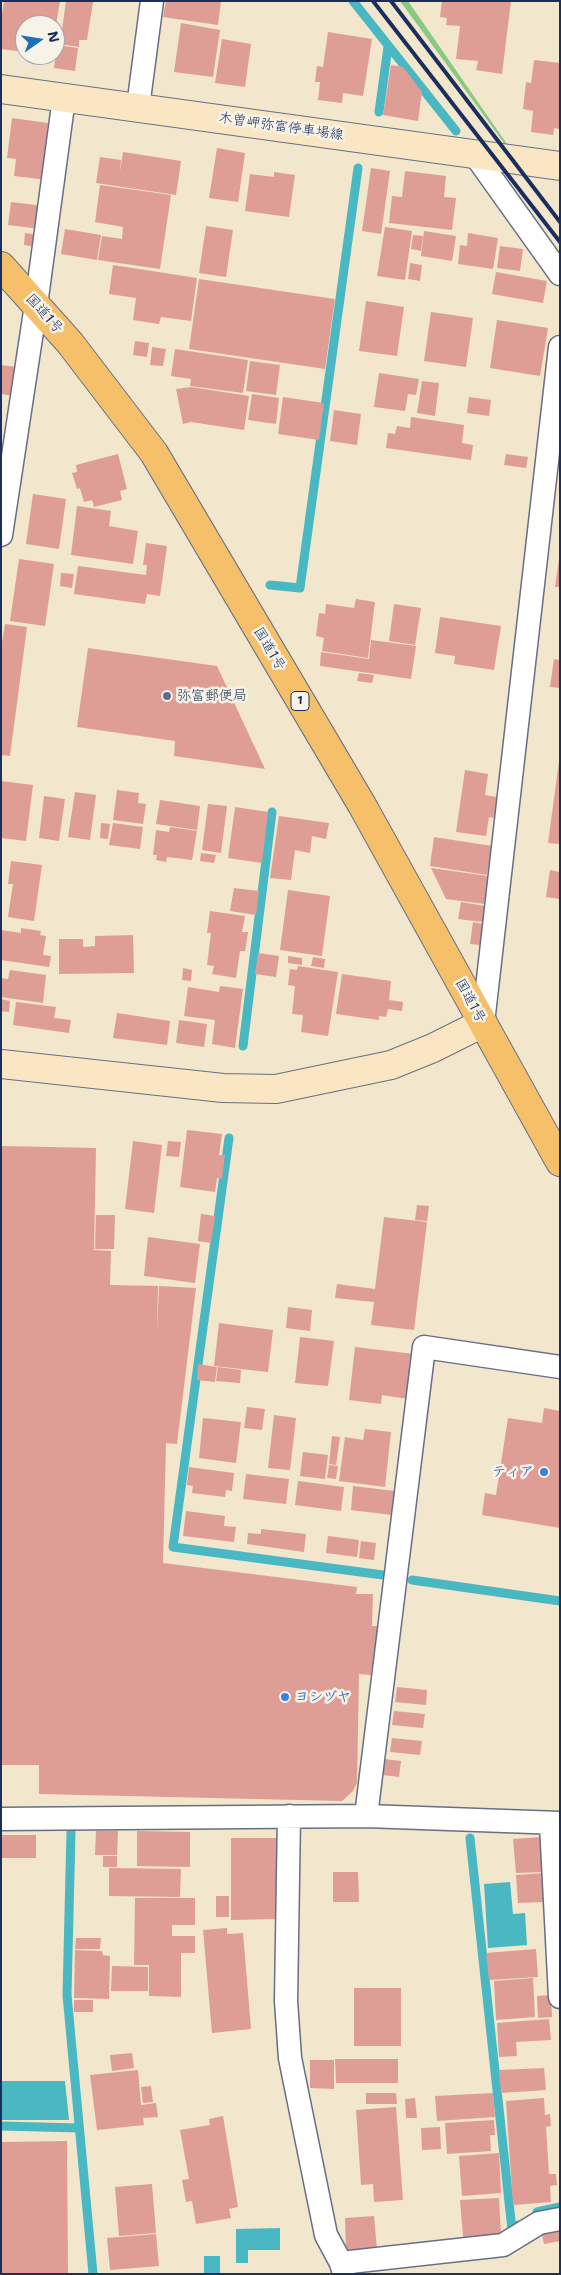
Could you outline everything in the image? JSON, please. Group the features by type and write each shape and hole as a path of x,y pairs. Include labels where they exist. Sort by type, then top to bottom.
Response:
{"highway":[{"name":"国道1号","path":"1,266 70,343 154,453 362,805 560,1162"}],"main road":[{"name":"木曽岬弥富停車場線","path":"1,89 560,166"},
{"path":"1,1064 223,1088 276,1089 391,1065 433,1048 483,1023"}],"street":[{"path":"138,107 152,1"},
{"path":"1,535 36,305 64,98"},
{"path":"475,155 560,274"},
{"path":"483,1023 560,347"},
{"path":"366,1816 424,1346 560,1367"},
{"path":"289,1816 286,2000 290,2058 326,2235 343,2268 503,2245 538,2223 560,2219"},
{"path":"1,1819 366,1816 555,1824 560,1997"}],"green space":[{"path":"400,1 408,1 507,144 504,143"}],"water":[{"path":"510,1882 513,1914 525,1913 527,1945 488,1948 484,1884"},
{"path":"1,2081 65,2081 69,2120 1,2120"},
{"path":"280,2228 280,2250 248,2250 248,2263 236,2263 236,2229"},
{"path":"204,2256 220,2256 220,2274 204,2274"}],"building":[{"path":"4,1 60,1 58,15 15,15 15,51 1,49 1,21"},
{"path":"66,1 93,2 87,40 79,40 79,47 65,45 64,15"},
{"path":"166,1 221,1 218,25 163,17"},
{"path":"442,1 511,1 502,74 476,70 478,61 456,59 460,26 446,25 447,18 440,17"},
{"path":"181,23 220,30 213,77 174,72"},
{"path":"328,32 372,39 363,96 343,93 342,103 318,100 320,82 315,82 317,66 323,67"},
{"path":"222,39 251,44 245,87 215,83"},
{"path":"65,46 78,48 75,71 54,68 54,65 65,65"},
{"path":"534,60 560,63 560,129 554,128 553,135 531,132 533,111 523,109 526,82 531,83"},
{"path":"391,65 403,67 422,92 418,121 383,115"},
{"path":"12,118 48,123 47,131 53,132 47,180 14,176 16,159 7,158"},
{"path":"217,148 245,153 238,202 209,198"},
{"path":"123,152 181,161 176,195 96,183 100,157 121,160 120,172"},
{"path":"371,168 390,171 381,234 362,231"},
{"path":"405,171 446,176 444,197 456,198 452,230 389,223 392,196 402,197"},
{"path":"274,172 295,175 289,217 245,211 250,174 274,177"},
{"path":"100,185 171,195 160,269 98,260 102,236 122,239 123,227 95,222"},
{"path":"11,202 44,206 41,229 8,225"},
{"path":"206,226 233,230 226,277 199,273"},
{"path":"385,227 412,231 405,280 377,276"},
{"path":"65,229 101,235 97,260 61,254"},
{"path":"424,231 456,236 452,261 421,256"},
{"path":"25,233 40,235 39,247 24,245"},
{"path":"468,233 498,238 493,269 458,264 460,245 467,246"},
{"path":"413,235 423,236 421,251 411,249"},
{"path":"500,246 523,249 520,271 497,268"},
{"path":"410,263 422,265 420,281 408,279"},
{"path":"113,265 197,278 191,321 161,317 159,324 133,320 136,298 109,294"},
{"path":"496,272 547,281 543,303 492,294"},
{"path":"199,279 335,299 325,369 189,349"},
{"path":"366,301 404,307 397,356 359,351"},
{"path":"431,312 473,318 466,367 424,361"},
{"path":"497,320 548,328 540,376 490,368"},
{"path":"135,341 149,343 147,357 133,355"},
{"path":"152,347 166,349 163,366 150,365"},
{"path":"175,349 248,360 243,393 190,386 191,379 171,376"},
{"path":"250,361 280,365 276,395 246,391"},
{"path":"1,365 17,367 14,396 1,394"},
{"path":"379,373 419,379 416,395 408,394 405,411 374,407"},
{"path":"422,381 439,383 435,416 417,413"},
{"path":"191,387 249,396 244,430 191,422 183,424 176,389"},
{"path":"252,394 279,398 276,424 248,420"},
{"path":"283,397 324,403 319,440 278,434"},
{"path":"469,397 491,400 489,416 467,413"},
{"path":"334,410 361,414 357,445 330,441"},
{"path":"411,417 464,425 462,443 473,445 471,460 386,448 388,433 395,434 397,426 410,428"},
{"path":"118,454 127,489 120,491 122,500 94,507 92,500 84,502 80,488 77,489 72,473 77,472 76,465"},
{"path":"506,454 528,457 526,468 504,465"},
{"path":"33,494 66,499 59,549 26,544"},
{"path":"77,506 111,511 109,526 138,531 133,564 71,555"},
{"path":"146,543 167,546 160,596 147,594 145,604 74,594 78,566 146,575 147,565 143,565"},
{"path":"19,559 54,564 45,626 10,621"},
{"path":"559,559 560,587 555,587"},
{"path":"61,573 74,574 72,588 60,586"},
{"path":"356,599 375,602 368,658 322,651 324,638 316,636 319,613 325,614 326,604 354,608"},
{"path":"394,604 421,608 415,645 389,641"},
{"path":"440,617 501,626 494,670 454,664 455,656 435,653"},
{"path":"5,624 27,627 10,756 1,755 1,648"},
{"path":"371,640 416,646 411,679 320,666 321,652 369,659"},
{"path":"88,648 217,666 265,769 174,756 175,741 77,727"},
{"path":"554,659 560,660 560,688 550,687"},
{"path":"359,673 374,675 372,683 357,681"},
{"path":"560,762 560,844 548,843"},
{"path":"465,770 488,774 485,795 497,797 494,818 489,817 486,836 456,832"},
{"path":"1,781 33,785 26,841 1,838"},
{"path":"117,790 139,793 138,803 146,804 143,824 113,820"},
{"path":"75,792 96,795 90,840 68,837"},
{"path":"44,796 65,799 59,841 39,838"},
{"path":"160,800 200,806 197,830 156,824"},
{"path":"208,804 227,806 221,853 202,850"},
{"path":"235,807 268,812 262,863 228,858"},
{"path":"279,816 329,823 326,839 312,836 310,853 295,850 291,880 270,878"},
{"path":"101,823 110,824 108,839 100,838"},
{"path":"113,823 143,827 140,849 109,845"},
{"path":"170,827 197,831 192,860 167,857 166,862 156,860 157,855 153,855 156,830 169,832"},
{"path":"434,837 492,846 487,875 430,866"},
{"path":"201,853 216,855 214,863 200,861"},
{"path":"11,861 42,865 34,921 8,917 13,884 8,884"},
{"path":"431,868 488,876 484,904 446,899"},
{"path":"550,870 560,872 560,899 546,897"},
{"path":"234,888 259,891 256,915 230,911"},
{"path":"288,890 330,896 322,956 280,950"},
{"path":"461,902 485,906 483,922 458,919"},
{"path":"210,911 245,916 242,932 248,932 245,951 240,951 236,978 212,974 214,966 207,965 211,933 207,933"},
{"path":"473,922 483,924 480,945 470,944"},
{"path":"21,928 41,931 40,935 46,936 43,955 51,956 49,967 1,960 1,930 21,933"},
{"path":"133,935 134,973 59,974 59,939 83,939 83,947 95,946 95,936"},
{"path":"258,953 279,956 276,977 255,974"},
{"path":"288,956 302,958 302,965 288,963"},
{"path":"313,957 325,959 324,968 311,966"},
{"path":"298,966 338,972 328,1036 301,1032 303,1015 292,1014 295,986 288,985 290,969 297,970"},
{"path":"183,968 192,970 191,981 182,980"},
{"path":"10,970 46,975 43,1003 1,997 1,978 8,979"},
{"path":"342,974 391,981 389,1000 403,1002 402,1011 388,1009 386,1017 379,1016 379,1020 336,1014"},
{"path":"220,986 243,989 235,1048 212,1044 215,1020 184,1016 188,987 219,992"},
{"path":"1,999 10,1001 9,1012 1,1011"},
{"path":"16,1002 56,1007 54,1018 71,1020 69,1033 13,1025"},
{"path":"117,1013 170,1021 167,1045 113,1038"},
{"path":"179,1020 207,1024 204,1047 176,1043"},
{"path":"187,1130 222,1134 219,1155 225,1155 222,1179 217,1178 215,1192 180,1187"},
{"path":"133,1141 162,1145 154,1213 125,1209"},
{"path":"168,1141 181,1142 179,1157 166,1156"},
{"path":"1,1146 96,1148 94,1250 111,1251 110,1285 158,1286 157,1333 159,1286 196,1288 177,1444 166,1443 163,1563 357,1587 356,1594 373,1594 372,1626 378,1626 377,1669 371,1669 371,1675 359,1674 357,1783 353,1791 342,1801 39,1794 39,1765 1,1765"},
{"path":"417,1205 429,1206 427,1221 415,1220"},
{"path":"201,1214 215,1216 211,1243 198,1241"},
{"path":"96,1215 115,1215 114,1249 95,1249"},
{"path":"384,1217 427,1222 414,1330 371,1325 374,1302 335,1298 337,1284 375,1289"},
{"path":"148,1237 200,1244 195,1283 144,1276"},
{"path":"288,1307 312,1310 310,1331 286,1328"},
{"path":"219,1323 273,1330 268,1372 214,1366"},
{"path":"300,1337 334,1341 328,1386 295,1383"},
{"path":"355,1347 414,1354 408,1399 382,1395 381,1404 349,1400"},
{"path":"198,1364 217,1367 215,1382 197,1380"},
{"path":"218,1367 241,1370 240,1383 216,1381"},
{"path":"247,1407 265,1409 262,1430 244,1428"},
{"path":"544,1408 560,1411 560,1528 482,1515 485,1493 496,1495 508,1418 542,1423"},
{"path":"274,1415 296,1418 290,1470 268,1468"},
{"path":"203,1418 241,1422 236,1463 199,1458"},
{"path":"365,1429 391,1432 385,1487 339,1481 345,1437 363,1440"},
{"path":"332,1436 340,1437 336,1465 329,1464"},
{"path":"303,1452 328,1455 325,1479 300,1476"},
{"path":"329,1465 338,1466 336,1479 327,1478"},
{"path":"189,1467 234,1473 232,1491 226,1490 225,1497 192,1493 193,1486 187,1485"},
{"path":"246,1474 289,1479 286,1504 243,1499"},
{"path":"298,1481 344,1487 341,1511 295,1505"},
{"path":"353,1486 395,1491 392,1515 351,1510"},
{"path":"186,1511 225,1516 224,1526 236,1527 234,1542 183,1536"},
{"path":"261,1529 306,1534 304,1552 247,1544 248,1533 261,1534"},
{"path":"328,1536 359,1540 357,1557 326,1553"},
{"path":"361,1541 376,1543 374,1560 359,1558"},
{"path":"397,1687 427,1690 426,1705 395,1702"},
{"path":"394,1711 425,1714 423,1728 392,1725"},
{"path":"392,1738 422,1741 420,1755 390,1752"},
{"path":"384,1759 401,1761 399,1777 383,1775"},
{"path":"96,1831 118,1831 117,1855 95,1855"},
{"path":"137,1831 190,1832 190,1867 137,1866"},
{"path":"1,1835 36,1835 36,1858 1,1858"},
{"path":"542,1837 544,1872 516,1873 513,1839"},
{"path":"231,1838 277,1838 278,1919 231,1920"},
{"path":"103,1856 117,1856 117,1867 103,1867"},
{"path":"109,1868 181,1869 180,1897 109,1896"},
{"path":"333,1872 358,1872 359,1902 333,1902"},
{"path":"544,1873 546,1902 518,1903 516,1875"},
{"path":"216,1896 229,1896 229,1917 216,1917"},
{"path":"135,1898 195,1898 195,1925 172,1925 172,1936 195,1936 195,1953 181,1953 181,1997 149,1996 149,1965 134,1965"},
{"path":"227,1928 227,1934 243,1933 251,2029 212,2033 203,1930"},
{"path":"76,1938 101,1938 100,1949 75,1949"},
{"path":"536,1949 538,1977 489,1980 486,1953"},
{"path":"75,1950 102,1951 103,1955 110,1956 109,1999 74,1998"},
{"path":"112,1966 148,1967 148,1991 111,1991"},
{"path":"533,1978 535,2017 496,2020 494,1981"},
{"path":"354,1988 401,1988 401,2046 354,2046"},
{"path":"551,1995 552,2017 538,2018 537,1996"},
{"path":"74,2000 93,2000 93,2012 74,2012"},
{"path":"549,2019 551,2040 516,2042 517,2056 499,2057 497,2023"},
{"path":"132,2053 134,2068 112,2071 110,2055"},
{"path":"335,2059 398,2059 398,2083 336,2083"},
{"path":"310,2060 334,2060 334,2089 310,2088"},
{"path":"544,2068 546,2090 501,2093 499,2070"},
{"path":"138,2070 141,2105 156,2103 158,2117 143,2118 144,2125 97,2130 90,2075"},
{"path":"151,2086 153,2102 143,2103 141,2087"},
{"path":"366,2093 396,2093 397,2104 366,2104"},
{"path":"493,2093 495,2117 437,2121 435,2096"},
{"path":"415,2098 417,2118 406,2118 405,2099"},
{"path":"544,2098 545,2115 550,2114 551,2126 546,2127 549,2174 556,2174 557,2185 550,2186 551,2202 513,2205 506,2101"},
{"path":"396,2107 403,2200 374,2202 373,2184 361,2185 356,2110"},
{"path":"223,2116 238,2207 229,2209 231,2218 196,2224 192,2201 186,2202 182,2180 189,2179 180,2130 210,2125 209,2119"},
{"path":"494,2120 495,2135 490,2135 491,2151 447,2154 445,2123"},
{"path":"440,2127 441,2149 422,2150 421,2128"},
{"path":"67,2141 68,2274 1,2274 1,2142"},
{"path":"499,2153 501,2193 462,2196 459,2156"},
{"path":"152,2184 156,2233 119,2236 115,2187"},
{"path":"499,2198 501,2235 463,2237 460,2200"},
{"path":"374,2216 377,2249 346,2251 345,2218"},
{"path":"560,2226 560,2241 544,2244 541,2230"},
{"path":"156,2234 159,2266 110,2270 107,2238"}],"waterway":[{"path":"353,1 456,131"},
{"path":"379,112 388,47"},
{"path":"270,585 300,588 358,168"},
{"path":"243,1046 272,812"},
{"path":"229,1138 173,1547 383,1575"},
{"path":"412,1580 560,1601"},
{"path":"71,1832 67,1995 93,2274"},
{"path":"470,1838 512,2230 518,2225"},
{"path":"1,2126 79,2128"},
{"path":"537,2212 560,2207"}],"railway":[{"path":"373,1 560,242"},
{"path":"391,1 560,222"}],"place":[{"name":"弥富郵便局","path":"167,696"},
{"name":"ティア","path":"544,1472"},
{"name":"ヨシヅヤ","path":"285,1697"}]}
